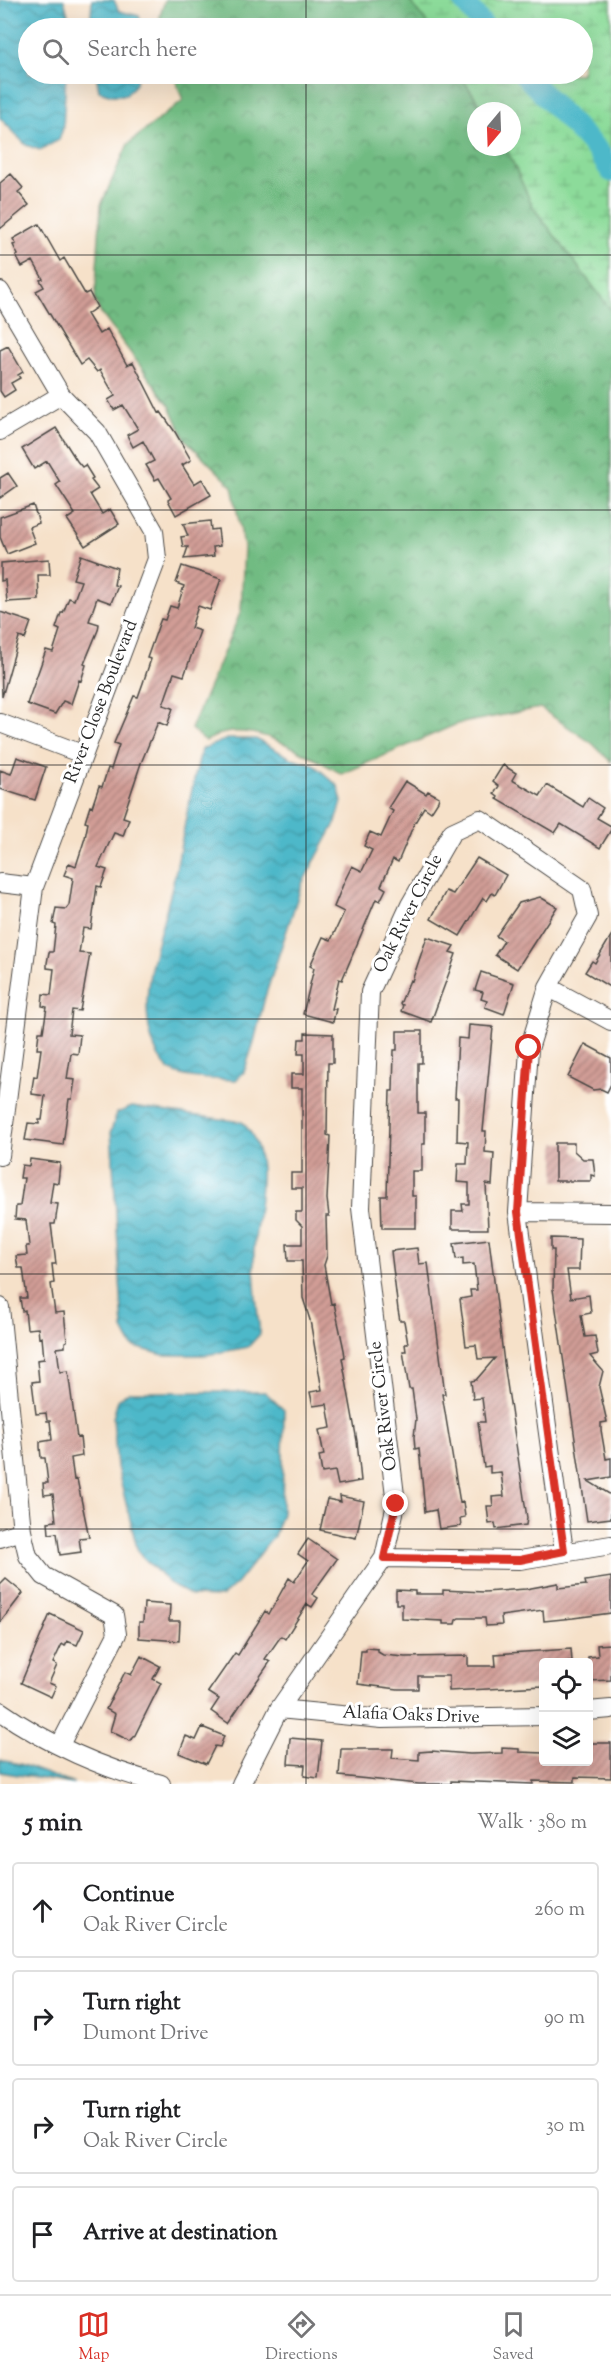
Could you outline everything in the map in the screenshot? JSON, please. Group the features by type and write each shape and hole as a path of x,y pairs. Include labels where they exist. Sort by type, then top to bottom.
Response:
{"street":[{"name":"River Close Boulevard","path":"0,291 61,395 96,432 108,451 154,531 158,559 82,754 34,887 6,1051 0,1156"},
{"path":"0,431 61,395"},
{"path":"0,723 82,754"},
{"name":"Oak River Circle","path":"241,1784 279,1709 384,1558 396,1504 361,1208 370,992 410,905 452,832 480,819 582,889 588,916 549,987 529,1048 518,1212 564,1551"},
{"path":"0,883 34,887"},
{"path":"549,987 611,1021"},
{"path":"518,1212 611,1213"},
{"path":"0,1307 2,1375 22,1531 28,1556 44,1576 114,1615 117,1634 60,1746"},
{"path":"0,1538 22,1531"},
{"path":"384,1558 520,1560 611,1545"},
{"name":"Alafia Oaks Drive","path":"279,1709 382,1719 539,1716"},
{"path":"593,1711 611,1709"},
{"path":"0,1711 60,1746 133,1777 161,1784"}],"green space":[{"path":"165,0 409,0 423,18 160,18"},
{"path":"409,0 611,0 611,310 533,207 510,156 521,156 521,102 479,102 466,84 593,84 593,18 423,18"},
{"path":"177,84 466,84 479,102 467,102 467,156 510,156 533,207 611,310 611,762 593,744 540,708 457,724 342,774 268,737 236,732 221,734 205,741 191,729 241,611 244,547 232,486 185,439 170,406 100,312 95,300 101,205 128,144 183,100"}],"water":[{"path":"0,0 64,0 69,18 18,18 18,84 65,84 63,128 59,140 40,150 26,145 0,118"},
{"path":"92,0 114,0 119,11 140,18 91,18"},
{"path":"98,84 136,84 126,95 112,95 99,91"},
{"path":"227,739 256,739 291,758 313,764 338,786 342,802 336,822 302,884 265,997 244,1072 236,1080 183,1076 170,1070 157,1054 152,1041 147,1003 152,965 171,892 202,749"},
{"path":"132,1107 242,1122 252,1135 261,1166 260,1201 254,1251 260,1334 248,1347 206,1355 163,1355 132,1346 123,1329 111,1131 117,1113"},
{"path":"129,1392 265,1392 284,1410 282,1513 274,1536 237,1583 221,1597 192,1596 169,1583 138,1552 117,1467 113,1418 118,1400"},
{"path":"0,1760 20,1764 74,1784 0,1772"}],"building":[{"path":"11,174 23,188 18,192 29,205 0,229 0,183"},
{"path":"39,224 60,261 64,258 85,294 89,292 97,307 87,314 99,334 107,329 127,365 133,362 159,413 161,412 175,432 191,460 182,465 194,484 202,479 211,495 176,515 168,500 171,498 159,478 155,480 146,465 154,461 143,441 133,447 127,435 138,429 123,405 114,410 108,400 115,396 100,370 97,372 87,360 80,365 36,291 44,287 40,280 43,279 33,261 22,267 16,256 18,255 13,239"},
{"path":"8,346 23,372 18,375 20,378 11,383 15,390 4,397 0,391 0,350"},
{"path":"56,428 77,461 82,467 85,465 93,478 91,480 98,489 90,494 102,514 110,509 119,524 85,546 67,519 75,514 56,485 60,482 47,461 34,469 22,449"},
{"path":"8,473 17,486 0,498 0,478"},
{"path":"33,505 39,523 29,527 35,543 7,554 0,537 0,517"},
{"path":"210,521 211,530 218,529 220,546 213,547 214,556 184,559 188,547 183,547 181,537 188,536 183,524"},
{"path":"81,555 117,568 114,585 118,586 111,603 97,598 89,621 99,624 98,630 84,664 86,665 81,681 79,680 71,704 63,701 55,714 27,704 46,650 53,652 60,630 56,628 61,613 69,598 74,600 81,581 73,579"},
{"path":"49,559 50,575 38,575 39,600 7,602 5,580 1,581 1,563"},
{"path":"182,566 221,579 210,610 198,606 191,628 200,631 184,676 174,673 163,705 173,708 167,726 158,722 141,763 123,817 129,819 123,836 114,833 98,867 107,870 101,887 97,886 91,929 83,928 79,953 90,954 80,1011 72,1010 69,1034 80,1035 78,1054 71,1053 67,1079 75,1080 72,1099 69,1099 63,1145 25,1140 28,1123 39,1124 39,1120 42,1120 45,1096 32,1094 32,1088 34,1076 37,1077 41,1049 37,1049 39,1032 43,1032 47,1007 42,1006 43,994 51,995 54,969 47,968 47,963 49,952 53,952 56,925 53,924 56,908 66,909 69,905 73,878 64,875 69,863 76,866 85,838 88,823 85,822 90,806 92,807 99,786 102,787 108,768 111,769 119,745 114,743 134,696 138,697 151,659 147,658 161,619 165,620 170,606 177,608 184,586 176,583"},
{"path":"0,612 31,622 25,639 19,637 2,697"},
{"path":"17,757 46,767 35,800 0,789 0,770 11,774"},
{"path":"503,765 516,773 512,780 540,796 547,785 583,807 588,798 603,808 597,818 611,826 611,830 600,848 561,824 555,833 497,799 498,797 494,794 499,786 493,781"},
{"path":"405,781 426,794 428,791 439,797 438,801 431,812 424,807 398,862 393,859 381,886 386,889 380,901 376,899 342,980 339,979 332,1009 336,1009 333,1022 303,1014 314,968 310,966 323,937 331,940 344,912 334,907 344,882 352,866 362,871 372,850 364,846 370,832 381,837 393,811 388,808"},
{"path":"477,858 506,875 495,895 492,893 487,901 483,898 460,936 431,919 446,891 453,894"},
{"path":"540,897 557,907 517,969 495,955 504,941 496,936 519,903"},
{"path":"611,936 611,988 585,972 592,961 595,963"},
{"path":"427,937 454,946 450,952 456,954 431,1022 401,1011 403,1005 400,1004 410,980 412,981"},
{"path":"481,972 514,983 504,1014 485,1007 487,1001 481,999 483,992 475,990"},
{"path":"469,1025 493,1027 483,1131 486,1131 485,1152 494,1153 492,1185 486,1184 488,1229 452,1229 452,1211 463,1211 462,1204 469,1204 469,1183 457,1182 458,1164 467,1164 468,1142 457,1141 458,1098 455,1098 458,1038 468,1039"},
{"path":"397,1031 422,1031 422,1063 418,1063 418,1113 425,1113 425,1144 422,1144 422,1171 412,1171 412,1196 416,1196 416,1228 382,1228 381,1196 387,1196 390,1091 393,1091"},
{"path":"305,1033 333,1034 333,1063 328,1063 327,1135 330,1136 327,1199 329,1216 326,1216 327,1256 324,1265 331,1304 334,1303 344,1350 345,1357 342,1358 357,1441 361,1481 338,1485 335,1471 322,1473 319,1456 324,1455 319,1430 331,1428 327,1404 313,1406 310,1392 322,1390 310,1320 303,1298 302,1261 288,1261 287,1244 302,1244 302,1226 296,1220 296,1212 302,1212 302,1188 291,1188 291,1173 302,1173 302,1088 291,1088 291,1074 304,1074 304,1054 298,1054 299,1039 305,1039"},
{"path":"585,1044 611,1058 611,1084 607,1092 601,1089 593,1090 568,1077"},
{"path":"555,1143 574,1143 574,1151 583,1159 593,1159 595,1176 591,1175 591,1181 555,1181"},
{"path":"30,1159 60,1163 58,1183 53,1182 50,1203 58,1204 55,1224 51,1224 56,1264 52,1264 54,1283 51,1284 55,1313 64,1312 67,1341 65,1347 57,1348 60,1372 68,1371 77,1438 80,1437 82,1456 71,1458 74,1480 77,1479 89,1537 79,1538 81,1552 60,1555 57,1533 49,1534 48,1522 56,1521 53,1494 44,1495 43,1483 48,1483 45,1458 41,1458 40,1447 40,1442 52,1440 50,1421 47,1421 46,1413 36,1414 32,1382 39,1381 37,1360 44,1359 42,1337 39,1338 38,1328 27,1329 25,1310 22,1311 20,1298 27,1298 23,1268 18,1268 16,1256 27,1255 26,1246 29,1246 26,1220 15,1219 16,1206 20,1206 24,1178 20,1178 22,1165 29,1166"},
{"path":"551,1238 580,1239 579,1270 567,1270 571,1298 589,1295 591,1313 581,1315 585,1337 595,1336 598,1354 590,1356 603,1371 599,1387 607,1422 601,1423 601,1430 606,1459 611,1458 611,1477 588,1481 611,1495 611,1518 587,1521 553,1289 554,1250 551,1250"},
{"path":"489,1239 504,1363 527,1518 526,1525 496,1529 495,1523 489,1524 487,1506 493,1506 492,1497 504,1496 501,1472 490,1473 490,1466 484,1467 478,1422 485,1422 482,1398 473,1399 471,1381 476,1380 495,1358 478,1359 476,1345 466,1346 460,1299 471,1297 470,1290 477,1290 474,1264 463,1265 463,1258 456,1259 454,1243"},
{"path":"417,1248 419,1264 428,1263 445,1394 442,1394 460,1503 463,1502 465,1517 460,1518 461,1526 439,1529 436,1510 425,1512 419,1448 415,1449 416,1419 412,1389 409,1389 403,1351 406,1351 405,1344 408,1344 404,1321 400,1321 391,1251"},
{"path":"340,1496 364,1501 356,1538 320,1530 327,1499 341,1502"},
{"path":"308,1539 337,1559 312,1594 318,1598 312,1607 307,1604 285,1639 281,1636 265,1659 270,1662 228,1723 211,1711 219,1699 208,1692 235,1653 238,1655 265,1611 269,1614 289,1578 294,1582 308,1561 298,1554"},
{"path":"611,1577 611,1613 573,1618 544,1621 543,1610 501,1616 502,1625 486,1626 485,1618 459,1618 455,1624 443,1624 443,1621 402,1619 402,1604 396,1604 396,1590 415,1591 415,1594 443,1594 443,1590 484,1592 526,1589 558,1583 558,1588 586,1585 585,1581"},
{"path":"6,1579 23,1593 0,1623 0,1585"},
{"path":"144,1603 170,1605 169,1621 180,1621 179,1641 139,1638 139,1622 143,1622"},
{"path":"50,1614 84,1630 77,1645 67,1641 65,1646 62,1644 53,1663 57,1665 49,1683 56,1686 51,1697 21,1683"},
{"path":"611,1644 611,1680 593,1681 593,1658 588,1657 598,1656 597,1645"},
{"path":"366,1648 378,1649 378,1652 383,1655 405,1657 468,1656 468,1666 496,1666 495,1654 571,1649 572,1658 539,1658 539,1686 449,1691 449,1676 418,1676 418,1689 358,1684 361,1651 366,1651"},
{"path":"141,1656 160,1666 153,1679 161,1683 130,1741 110,1731 115,1714 106,1709 125,1672 131,1675"},
{"path":"202,1727 224,1736 220,1747 215,1746 206,1764 179,1753 186,1736 196,1740"},
{"path":"290,1738 322,1741 318,1778 304,1776 305,1765 288,1764"},
{"path":"593,1743 611,1743 611,1778 575,1777 575,1782 533,1781 533,1784 451,1781 451,1784 419,1784 339,1776 341,1749 393,1749 392,1758 419,1760 419,1752 431,1751 470,1754 502,1753 502,1748 519,1749 519,1752 539,1753 539,1766 593,1766"}],"waterway":[{"path":"463,0 477,18"},
{"path":"534,84 597,150 611,171"}],"route":[{"path":"396,1504 384,1558 520,1560 564,1551 518,1212 529,1048"}]}
